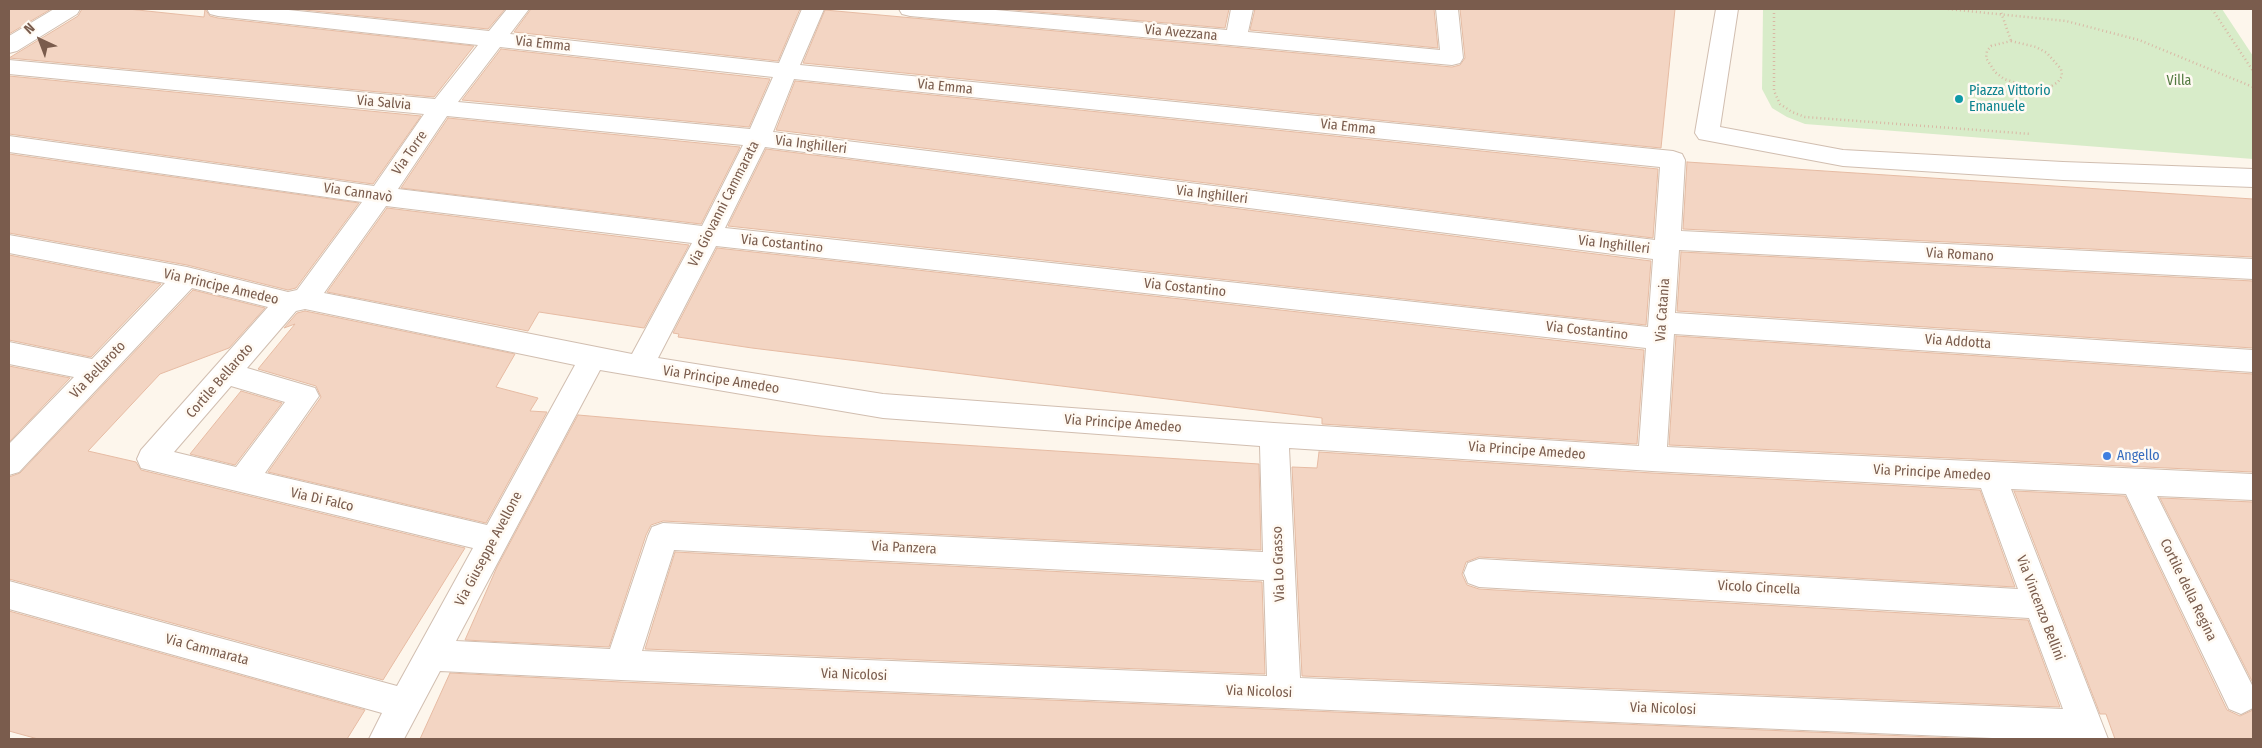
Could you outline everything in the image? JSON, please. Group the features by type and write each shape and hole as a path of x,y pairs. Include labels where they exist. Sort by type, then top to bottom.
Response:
{"street":[{"path":"9,46 70,9"},
{"name":"Via Emma","path":"218,9 787,71 1673,160"},
{"name":"Via Torre","path":"296,301 380,196 441,108 518,9"},
{"name":"Via Giovanni Cammarata","path":"639,366 709,236 758,138 813,9"},
{"name":"Via Avezzana","path":"910,9 1452,58 1447,9"},
{"path":"1236,38 1242,9"},
{"path":"1673,160 1707,133 1727,9"},
{"name":"Via Salvia","path":"9,67 758,138"},
{"path":"1707,133 1843,158 2063,171 2253,178"},
{"name":"Via Inghilleri","path":"758,138 1667,246"},
{"name":"Via Cannavò","path":"9,144 380,196 709,236"},
{"name":"Via Catania","path":"1652,459 1673,160"},
{"name":"Via Costantino","path":"709,236 1661,331"},
{"name":"Via Principe Amedeo","path":"9,244 187,277 296,301 593,358 883,406 1274,435 1652,459 2253,487"},
{"name":"Via Romano","path":"1667,246 2253,269"},
{"name":"Via Bellaroto","path":"9,463 187,277"},
{"name":"Cortile Bellaroto","path":"151,459 296,301"},
{"name":"Via Addotta","path":"1661,331 2253,361"},
{"path":"9,353 97,371"},
{"name":"Via Giuseppe Avellone","path":"386,739 593,358"},
{"path":"227,374 304,396 242,481"},
{"name":"Via Lo Grasso","path":"1274,435 1284,693"},
{"name":"Via Di Falco","path":"151,459 494,540"},
{"name":"Via Vincenzo Bellini","path":"1991,476 2088,733"},
{"name":"Cortile della Regina","path":"2135,482 2241,698"},
{"name":"Via Panzera","path":"622,665 663,536 1279,567"},
{"name":"Vicolo Cincella","path":"1479,573 2039,604"},
{"name":"Via Cammarata","path":"9,596 405,704"},
{"name":"Via Nicolosi","path":"432,655 622,665 1284,693 2088,733"}],"path":[{"path":"1774,9 1774,91 1780,104 1792,112 1805,116 2038,135"},
{"path":"1948,9 2066,21 2139,40 2253,88"},
{"path":"2000,9 2011,41"},
{"path":"2212,9 2253,71"},
{"path":"2011,41 2036,47 2048,53 2061,69 2062,76 2058,82 2050,87 2028,87 2010,82 1995,72 1986,58 1987,51 1991,46 2011,41"}],"green space":[{"name":"Villa","path":"1763,9 2222,9 2253,56 2253,159 1805,124 1787,117 1772,108 1762,89"}],"building":[{"path":"9,9 51,9 9,34"},
{"path":"82,9 128,9 204,17 205,9 210,16 218,18 474,46 434,97 9,58 78,16"},
{"path":"295,9 505,9 488,29"},
{"path":"531,9 800,9 778,61 514,32"},
{"path":"1003,9 1229,9 1225,28"},
{"path":"1255,9 1434,9 1438,48 1250,30"},
{"path":"1460,9 1675,9 1661,148 803,63 825,10 1452,67 1460,65 1465,58"},
{"path":"501,49 770,79 749,127 462,100"},
{"path":"9,76 421,116 373,184 9,134"},
{"path":"795,81 1658,169 1653,238 776,130"},
{"path":"448,118 740,147 701,224 401,188"},
{"path":"766,149 1651,261 1646,325 728,226"},
{"path":"9,154 359,203 296,288 288,290 187,265 9,233"},
{"path":"1687,162 2253,199 2253,257 1683,229"},
{"path":"387,208 689,245 644,328 539,312 528,331 327,292"},
{"path":"717,248 1644,350 1637,444 1322,424 1322,418 752,348 678,337 679,334 673,333"},
{"path":"1681,252 2253,281 2253,348 1677,311"},
{"path":"9,255 161,284 91,357 9,340"},
{"path":"193,290 265,308 229,348 160,374 88,451 136,462 141,470 465,548 383,680 9,579 9,477 20,473"},
{"path":"305,311 515,354 496,387 538,398 530,411 547,412 486,523 268,472 321,397 316,386 258,369 295,324 284,328 297,313"},
{"path":"1676,336 2253,374 2253,472 1669,445"},
{"path":"9,366 70,378 9,442"},
{"path":"241,391 282,403 235,465 190,454"},
{"path":"578,415 821,436 1259,464 1261,550 663,521 651,525 646,535 609,647 465,640 497,567"},
{"path":"1319,452 1652,473 1980,490 2015,587 1479,557 1466,562 1462,574 1467,585 1479,589 2028,620 2060,707 1302,676 1292,467 1317,468"},
{"path":"2014,491 2125,496 2227,710 2240,716 2253,710 2253,739 2115,739 2106,714 2100,714"},
{"path":"2160,498 2253,502 2253,683"},
{"path":"675,552 1262,582 1265,674 645,649"},
{"path":"9,611 365,710 347,739 38,739 9,731"},
{"path":"450,673 621,682 1978,739 420,739"}],"place":[{"name":"Piazza Vittorio Emanuele","path":"1959,99"},
{"name":"Angello","path":"2107,456"}]}
